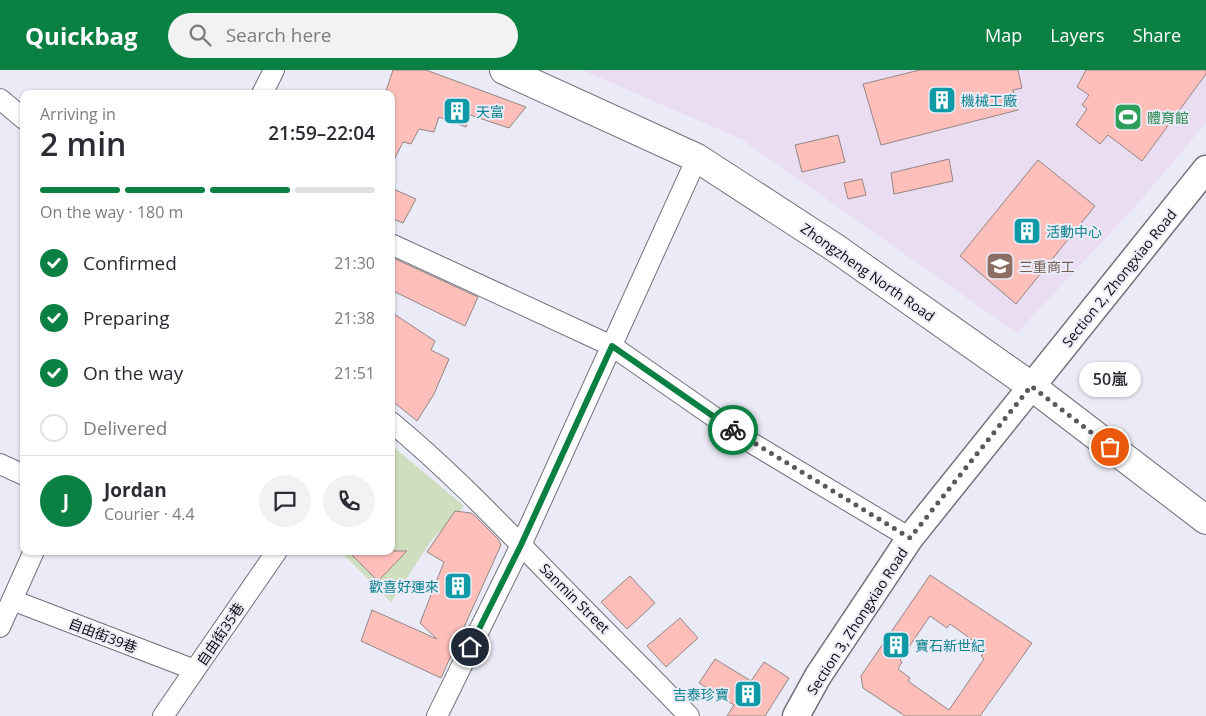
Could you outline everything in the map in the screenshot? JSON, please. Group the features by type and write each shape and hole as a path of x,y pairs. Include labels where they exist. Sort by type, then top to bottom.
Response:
{"main road":[{"name":"Zhongzheng North Road","path":"504,70 697,158 834,247 1031,386 1206,520"}],"street":[{"path":"264,90 274,70"},
{"path":"0,99 20,116"},
{"path":"437,716 521,545 697,158"},
{"name":"Section 2, Zhongxiao Road","path":"1031,386 1206,169"},
{"path":"395,246 612,346 750,442 910,538"},
{"name":"Section 3, Zhongxiao Road","path":"796,716 818,676 910,538 1031,386"},
{"name":"Sanmin Street","path":"395,425 416,443 521,545 630,653 689,716"},
{"path":"0,464 20,473"},
{"path":"0,627 32,555"},
{"name":"自由街35巷","path":"163,716 274,555"},
{"name":"自由街39巷","path":"12,600 195,670"}],"shaded area":[{"name":"三重商工","path":"582,70 1206,70 1206,123 1141,200 1017,333 741,139"}],"green space":[{"path":"395,448 464,506 431,541 391,602 344,555 395,555"}],"building":[{"name":"天富","path":"393,70 426,70 526,107 509,128 470,115 466,127 439,117 434,132 419,129 411,144 403,142 395,158 395,90 386,90"},
{"name":"機械工廠","path":"920,70 1018,70 1022,88 1013,90 1018,110 881,145 863,84"},
{"name":"體育館","path":"1086,70 1206,70 1206,74 1142,161 1108,135 1100,144 1076,125 1087,109 1082,105 1089,95 1077,87"},
{"path":"838,135 845,162 802,172 795,145"},
{"path":"949,159 953,181 894,194 891,173"},
{"name":"活動中心","path":"1038,160 1095,206 1016,304 960,256"},
{"path":"862,179 866,195 848,199 844,183"},
{"path":"395,190 416,199 403,223 395,220"},
{"path":"395,259 478,297 465,326 395,292"},
{"path":"395,315 435,341 431,350 449,359 434,394 417,421 395,403"},
{"name":"歡喜好運來","path":"455,511 471,513 498,539 501,545 441,678 361,641 372,610 437,639 420,623 444,562 427,552"},
{"path":"395,551 407,551 378,581 352,555 395,555"},
{"path":"930,575 1032,643 980,716 905,716 863,688 861,676","holes":["930,616 947,628 950,624 986,650 981,656 984,659 949,710 908,681 910,678 898,669 902,662 900,660"]},
{"path":"630,576 655,603 627,629 601,602"},
{"path":"680,618 698,638 666,667 647,646"},
{"name":"吉泰珍寶","path":"715,659 751,681 764,662 789,678 765,716 727,716 734,705 699,683"}],"way so far":[{"path":"733,430 910,538 1031,386 1110,447"}],"place":[{"name":"機械工廠","path":"942,100"},
{"name":"天富","path":"457,111"},
{"name":"體育館","path":"1128,117"},
{"name":"活動中心","path":"1027,231"},
{"name":"三重商工","path":"1000,266"},
{"name":"50嵐","path":"1110,447"},
{"name":"歡喜好運來","path":"458,586"},
{"name":"寶石新世紀","path":"896,645"},
{"name":"吉泰珍寶","path":"748,694"}],"route":[{"path":"470,647 521,545 612,346 733,430"}]}
